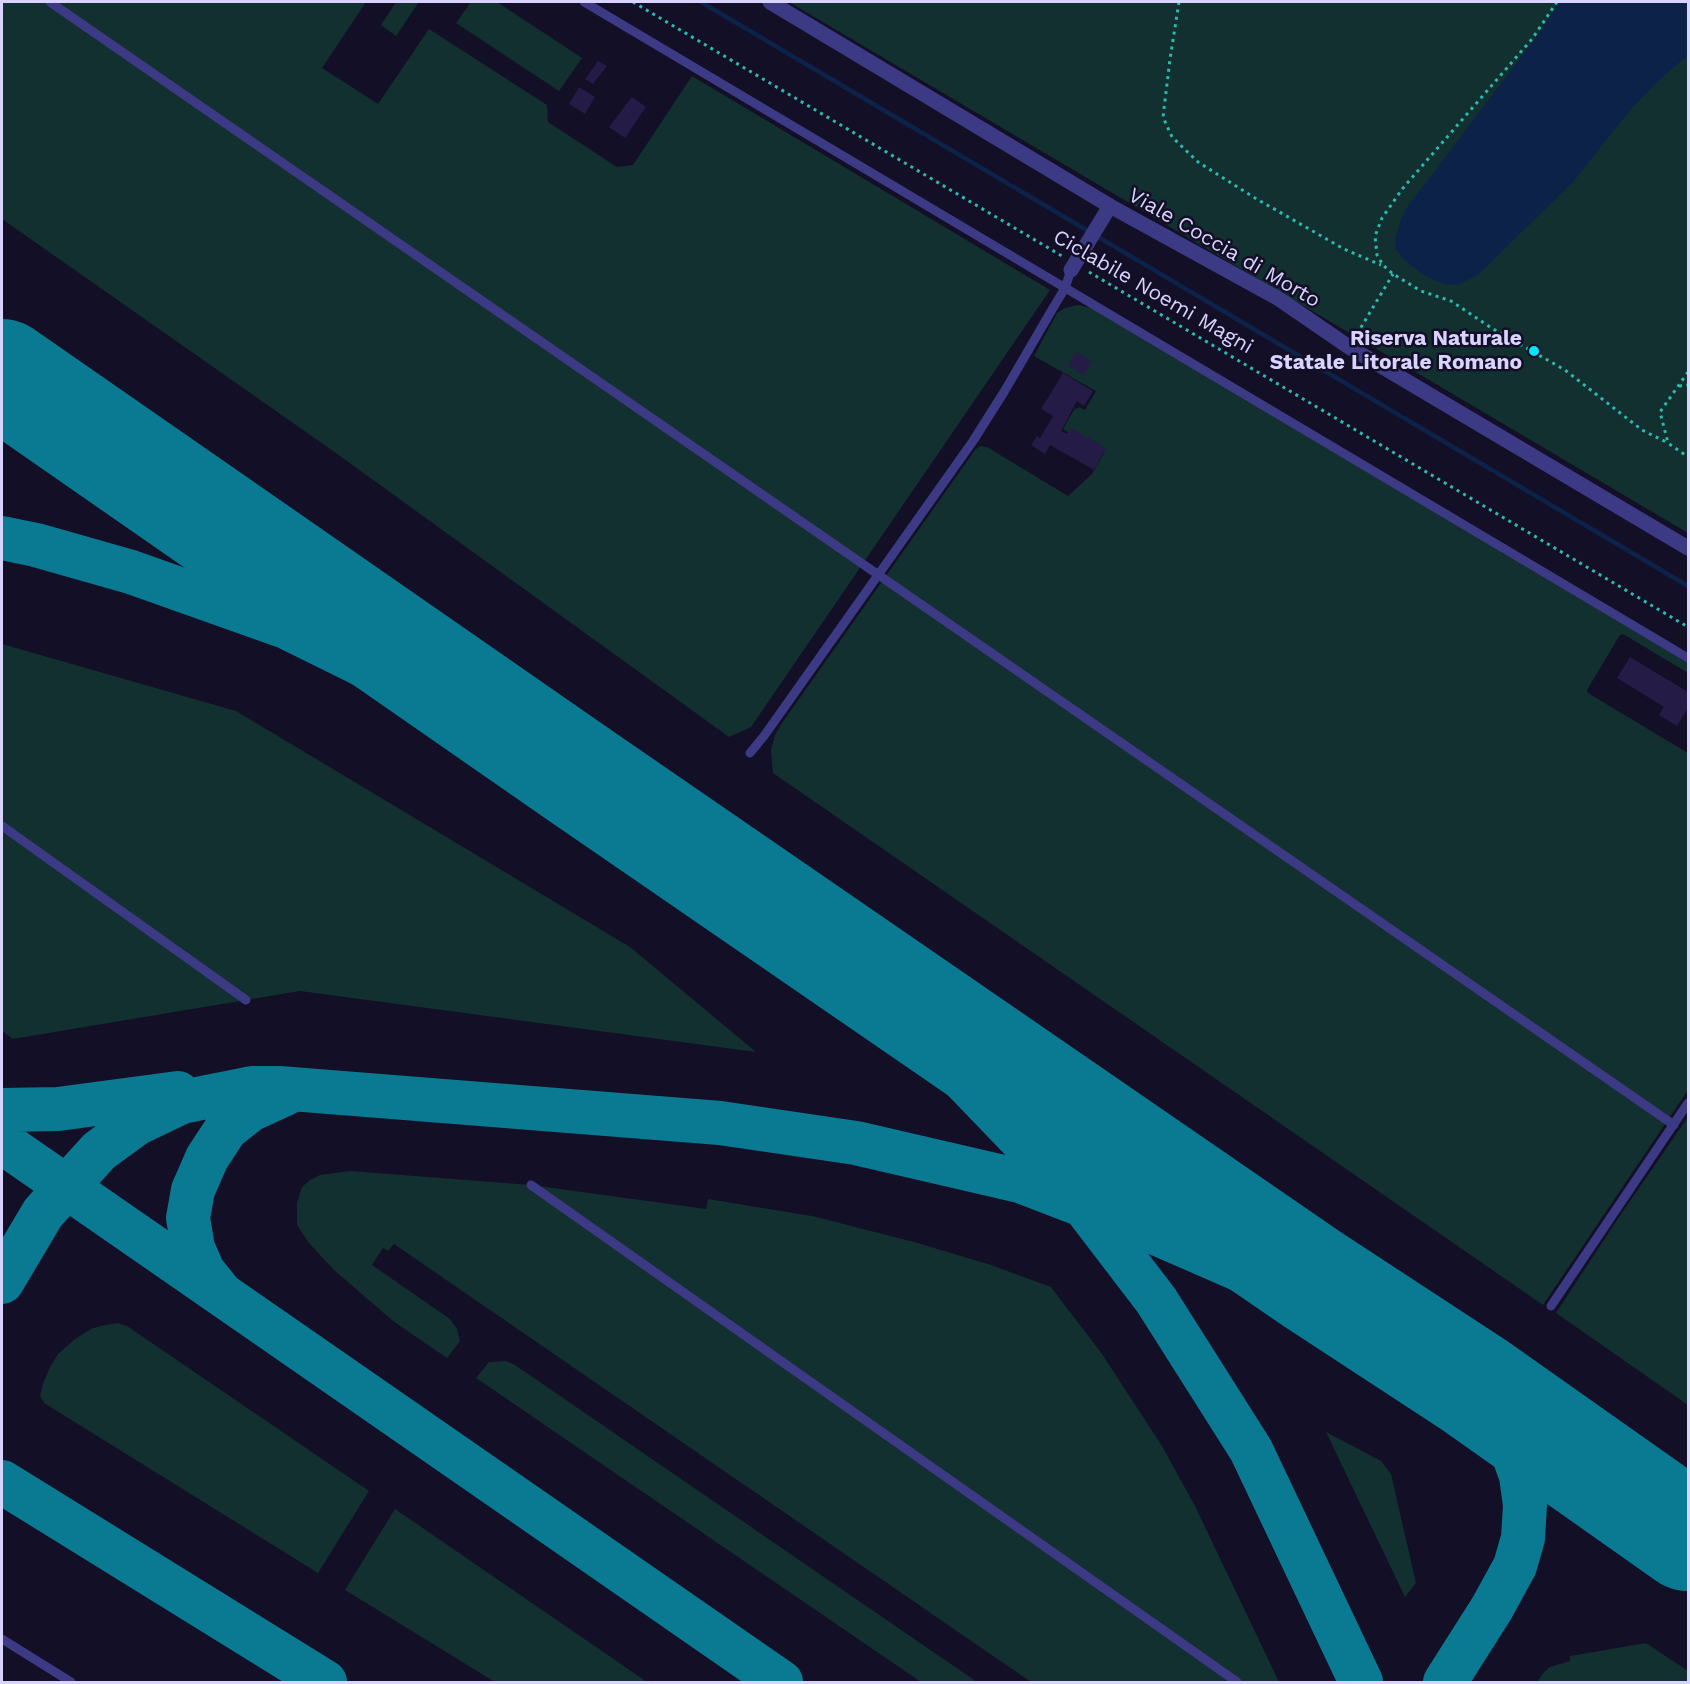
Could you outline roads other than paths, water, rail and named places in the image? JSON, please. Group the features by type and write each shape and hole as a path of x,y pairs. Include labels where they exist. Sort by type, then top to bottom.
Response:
{"street":[{"name":"Viale Coccia di Morto","path":"770,2 1110,206 1279,300 1349,347 1689,548"},
{"path":"1075,267 1110,206"}],"lane":[{"path":"50,2 1674,1125"},
{"path":"584,2 1689,658"},
{"path":"750,753 973,441 1065,288 1075,267"},
{"path":"2,826 246,1000"},
{"path":"1551,1306 1689,1103"},
{"path":"531,1185 1237,1683"},
{"path":"2,1639 71,1683"}],"water":[{"path":"1559,2 1688,2 1688,55 1631,109 1573,182 1478,275 1457,285 1444,284 1425,276 1403,259 1396,249 1395,238 1402,217 1540,32"}],"waterway":[{"path":"701,2 1688,586"}],"place":[{"name":"Riserva Naturale Statale Litorale Romano","path":"1534,351"}]}
